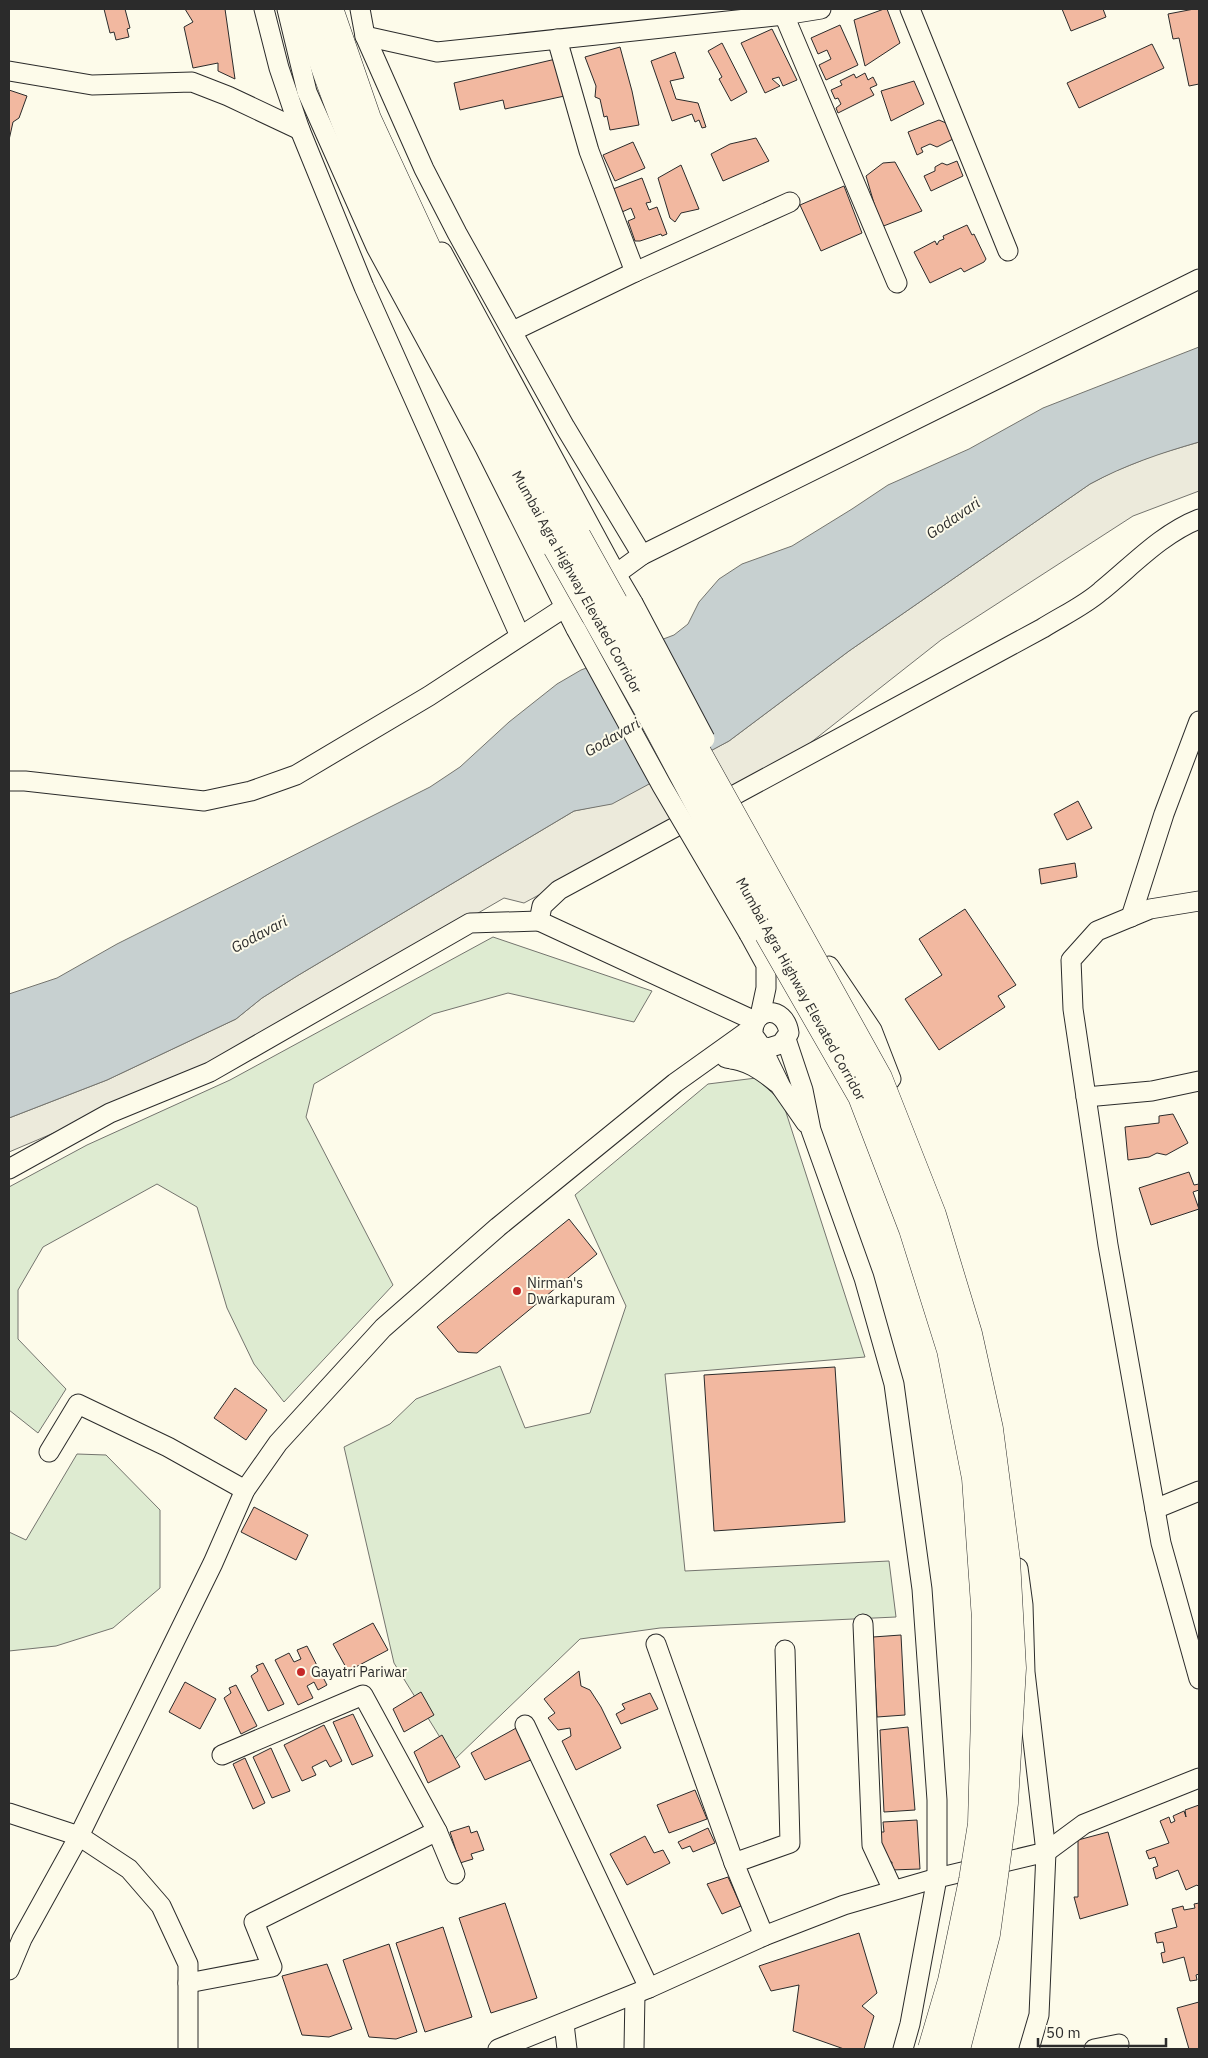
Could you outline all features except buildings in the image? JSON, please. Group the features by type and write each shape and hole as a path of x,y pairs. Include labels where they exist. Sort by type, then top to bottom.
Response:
{"highway":[{"name":"Mumbai Agra Highway Elevated Corridor","path":"307,9 337,100 391,230 426,304 492,430 656,723 765,927 862,1096 913,1229 951,1350 976,1478 986,1619 985,1714 982,1824 973,1880 952,1981 932,2049"},
{"name":"Mumbai Agra Highway Elevated Corridor","path":"329,9 367,119 451,301 572,529 878,1078 932,1215 968,1334 988,1429 1006,1560 1012,1668 1004,1803 986,1934 956,2049"}],"street":[{"path":"264,9 279,68 300,130 364,287 520,636"},
{"path":"287,9 307,92 376,247 486,448 564,607 662,786 766,964 766,988 755,1022 753,1035 761,1046 782,1087 811,1130"},
{"path":"344,9 378,120 427,223 616,574 634,603 797,916 872,1030 930,1176 973,1310 998,1422 1023,1605 1024,1672 1046,1852 1039,2015 1029,2049"},
{"path":"360,9 365,36 424,169 457,233 566,427 642,555"},
{"path":"365,36 437,52 784,15 821,9"},
{"path":"910,9 1008,251"},
{"path":"784,15 897,283"},
{"path":"557,39 589,151 635,272"},
{"path":"9,71 92,85 192,82 228,96 300,130"},
{"path":"513,331 635,272 790,202"},
{"path":"9,781 25,781 204,801 251,791 296,775 429,696 642,555 1199,279"},
{"path":"539,921 542,906 559,890 1043,628 1099,593 1148,551 1177,530 1199,519"},
{"path":"1131,917 1164,814 1199,721"},
{"path":"1199,902 1150,909 1098,931 1071,960 1073,1009 1110,1255 1161,1543 1199,1679"},
{"path":"9,1169 110,1113 210,1072 470,923 539,921 755,1022"},
{"path":"10,1963 79,1836 213,1563 245,1490 278,1443 383,1328 498,1226 674,1082 766,1013 780,1014 788,1025 789,1032 782,1044 775,1048 761,1046 732,1059"},
{"path":"786,1039 803,1090 811,1130 864,1278 894,1384 922,1590 936,1800 937,1878 910,2024 903,2049"},
{"path":"701,1063 720,1057 739,1059 760,1069 782,1087"},
{"path":"1086,1097 1152,1091 1199,1081"},
{"path":"49,1452 78,1404 168,1447 245,1490"},
{"path":"1155,1509 1199,1491"},
{"path":"863,1624 872,1845 893,1890"},
{"path":"656,1644 734,1863 764,1936"},
{"path":"734,1863 790,1843 785,1650"},
{"path":"222,1755 363,1695 436,1831 455,1874"},
{"path":"525,1724 642,1991 634,2049"},
{"path":"498,2049 564,2024 764,1936 844,1905 937,1878 1046,1852 1084,1824 1199,1778"},
{"path":"9,1813 79,1836 129,1869 161,1906 188,1964 188,2049"},
{"path":"188,1983 272,1966 254,1922 436,1831"},
{"path":"564,2024 567,2049"},
{"path":"1094,2049 1119,2044"}],"green space":[{"path":"493,937 652,991 634,1022 508,993 433,1014 314,1084 306,1117 393,1285 284,1402 254,1364 227,1308 197,1207 157,1184 43,1247 18,1290 18,1339 66,1389 38,1433 9,1410 9,1187 87,1145 230,1080"},
{"path":"756,1078 783,1103 865,1357 665,1374 685,1571 889,1561 896,1617 660,1628 580,1639 454,1760 394,1663 344,1447 390,1424 416,1399 500,1366 525,1428 590,1413 626,1306 575,1195 708,1084"},
{"path":"77,1454 106,1455 160,1510 160,1588 113,1628 56,1646 9,1651 9,1532 26,1540"}],"shaded area":[{"path":"1199,442 1199,491 1133,516 941,640 786,762 524,903 504,898 221,1062 9,1152 9,1118 107,1080 236,1019 262,998 297,976 574,811 612,803 729,741 849,651 1090,484 1113,472 1155,455"}],"water":[{"name":"Godavari","path":"1199,347 1199,442 1143,460 1090,484 849,651 729,741 612,804 574,811 297,976 262,998 236,1019 107,1080 9,1118 9,994 57,978 117,944 430,787 460,767 509,722 557,684 581,670 674,635 688,624 699,602 719,579 742,564 792,546 888,485 969,449 1043,408"}],"place":[{"name":"Nirman's Dwarkapuram","path":"517,1291"},
{"name":"Gayatri Pariwar","path":"301,1672"}]}
